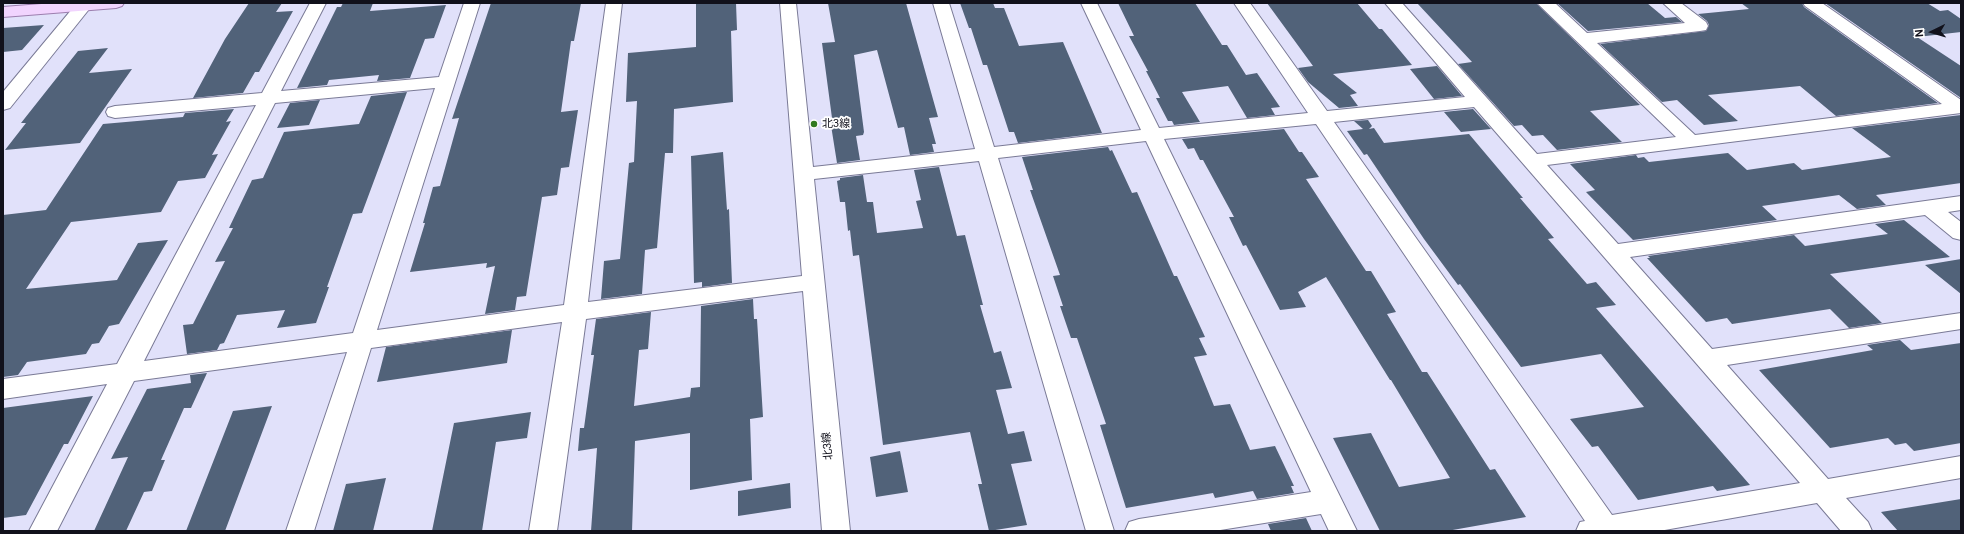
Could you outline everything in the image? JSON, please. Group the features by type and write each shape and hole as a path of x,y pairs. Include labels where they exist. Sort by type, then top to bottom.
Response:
{"main road":[{"path":"3,12 85,4 116,3"}],"street":[{"path":"43,531 270,98 318,3"},
{"path":"300,531 472,3"},
{"path":"543,531 575,312 614,3"},
{"name":"北3線","path":"788,3 805,174 836,531"},
{"path":"941,3 1100,531"},
{"path":"1089,3 1151,135 1343,531"},
{"path":"1242,3 1596,530 1961,467"},
{"path":"1393,3 1858,531"},
{"path":"1545,3 1691,141"},
{"path":"1583,39 1700,26 1671,3"},
{"path":"1811,3 1960,107"},
{"path":"3,104 85,4"},
{"path":"116,112 446,82"},
{"path":"805,174 1151,135 1479,101"},
{"path":"1532,161 1960,107"},
{"path":"1612,252 1961,203"},
{"path":"1928,207 1961,234"},
{"path":"3,390 360,343 575,312 814,282"},
{"path":"1707,359 1961,321"},
{"path":"1139,531 1328,501"}],"building":[{"path":"249,3 282,3 276,12 293,11 259,72 255,72 243,93 193,98 225,39"},
{"path":"343,3 373,3 370,11 446,5 434,38 425,39 410,78 377,81 379,75 329,80 327,85 297,88 337,7 341,7"},
{"path":"491,3 581,3 574,41 571,41 561,112 578,110 569,167 561,168 557,195 542,197 526,296 517,297 515,310 485,314 495,266 486,268 487,263 410,272 425,223 423,223 433,187 440,186 459,118 452,119"},
{"path":"696,3 736,3 737,30 731,31 733,102 674,109 673,153 665,153 657,248 645,250 642,294 601,299 604,261 620,259 629,163 634,162 637,101 626,102 628,53 696,47"},
{"path":"828,3 906,3 938,117 929,118 936,144 932,144 934,152 910,155 904,127 898,128 877,50 854,55 864,132 863,135 856,136 860,160 837,163 830,119 832,118 822,43 835,42"},
{"path":"960,3 993,3 995,8 1004,8 1019,46 1063,42 1102,133 1018,143 1014,132 1009,132 987,65 983,65 971,28 969,28"},
{"path":"1118,3 1195,3 1222,45 1227,45 1246,75 1257,73 1280,107 1271,108 1275,115 1247,118 1228,86 1182,92 1200,122 1174,125 1172,121 1168,121 1156,98 1160,98 1146,71 1148,71 1129,36 1134,36"},
{"path":"1267,3 1357,3 1379,29 1382,29 1412,65 1333,74 1357,93 1350,95 1358,106 1339,108 1308,82 1298,68 1313,66"},
{"path":"1417,3 1536,3 1640,105 1590,111 1622,142 1557,150 1543,135 1532,136 1522,125 1514,126 1458,64 1472,62"},
{"path":"1557,3 1647,3 1665,18 1676,17 1682,22 1588,31"},
{"path":"1741,3 1802,3 1804,7 1938,103 1836,116 1800,86 1708,95 1738,121 1704,125 1677,100 1662,102 1600,44 1706,31 1709,25 1707,21 1698,14 1749,9"},
{"path":"1825,3 1927,3 1940,11 1948,10 1961,19 1961,32 1917,37 1961,66 1961,98"},
{"path":"44,25 22,50 3,52 3,28"},
{"path":"108,48 89,73 132,69 80,143 5,150 26,123 21,123 78,51"},
{"path":"1437,66 1462,96 1434,99 1410,69"},
{"path":"407,92 362,213 353,214 316,323 277,328 285,310 237,315 224,343 220,344 217,350 187,354 183,325 193,324 225,261 215,262 233,228 229,228 252,180 263,178 284,132 359,124 371,96"},
{"path":"320,100 309,125 277,128 290,103"},
{"path":"234,109 226,122 231,121 212,155 218,154 205,178 178,181 161,212 71,222 26,289 117,280 138,243 168,240 119,324 109,326 99,343 92,344 86,354 27,362 18,375 3,377 3,215 46,210 103,124 183,117 185,113"},
{"path":"1473,109 1491,129 1461,132 1444,112"},
{"path":"1961,115 1961,183 1876,195 1886,205 1857,209 1839,195 1762,206 1777,220 1633,240 1586,192 1595,190 1570,164 1636,155 1638,158 1644,157 1649,162 1728,153 1747,170 1794,163 1802,170 1891,157 1852,128"},
{"path":"1368,120 1372,126 1369,129 1374,128 1384,143 1469,134 1523,198 1520,198 1554,238 1548,239 1587,284 1596,282 1616,305 1596,308 1750,485 1717,491 1713,486 1638,500 1598,446 1592,447 1570,419 1644,407 1601,354 1521,367 1460,284 1458,285 1424,239 1367,154 1364,155 1347,131 1363,129 1354,121"},
{"path":"1284,129 1299,152 1302,152 1319,177 1306,179 1366,271 1371,271 1396,312 1387,314 1422,372 1427,372 1490,470 1495,469 1526,517 1447,531 1380,531 1333,438 1371,433 1399,487 1450,478 1391,380 1326,277 1298,292 1306,307 1280,310 1246,245 1243,246 1229,217 1234,217 1203,160 1200,160 1194,148 1188,149 1182,139"},
{"path":"1108,147 1110,151 1112,150 1132,193 1137,192 1174,276 1177,276 1205,337 1199,338 1207,355 1194,357 1214,406 1230,404 1250,450 1275,446 1294,486 1291,486 1294,493 1257,499 1253,491 1215,498 1213,493 1126,508 1100,425 1106,424 1077,338 1071,338 1060,306 1063,306 1053,276 1060,275 1030,190 1033,190 1022,157"},
{"path":"723,152 727,210 729,209 732,283 702,287 702,282 694,283 691,156"},
{"path":"939,167 957,236 965,235 983,305 980,305 994,353 1001,351 1012,388 996,390 1008,434 1024,431 1032,461 1011,464 1027,525 989,531 978,484 982,484 970,432 883,445 859,255 853,256 850,230 848,231 845,202 840,202 837,181 840,180 840,178 863,175 867,202 873,202 877,233 923,228 916,201 921,200 914,170"},
{"path":"1904,220 1950,257 1830,274 1882,323 1849,328 1830,309 1732,324 1727,318 1706,322 1647,258 1650,258 1648,256 1794,235 1805,246 1888,234 1875,224"},
{"path":"1961,259 1961,294 1925,265"},
{"path":"753,299 754,319 757,319 763,417 750,419 752,480 690,490 690,433 635,441 632,531 591,531 597,448 578,451 580,428 584,428 594,355 591,355 596,319 651,312 648,349 639,350 634,406 690,397 691,388 700,387 701,306"},
{"path":"512,330 507,363 377,382 386,347"},
{"path":"1900,340 1911,350 1961,343 1961,443 1914,451 1906,443 1895,445 1888,438 1830,448 1759,370 1873,350 1867,345"},
{"path":"207,373 191,408 184,408 161,460 165,460 152,491 144,492 126,531 94,531 128,457 111,459 147,389 191,383 190,375"},
{"path":"93,396 68,444 64,444 26,515 3,518 3,408"},
{"path":"272,406 225,531 186,531 233,411"},
{"path":"531,412 527,438 496,442 482,531 432,531 454,423"},
{"path":"900,451 908,492 876,497 870,457"},
{"path":"386,478 373,531 333,531 346,484"},
{"path":"790,483 791,508 738,516 738,491"},
{"path":"1961,499 1961,531 1898,531 1881,512"},
{"path":"1306,518 1312,531 1271,531 1268,524"}],"place":[{"name":"北3線","path":"814,124"}]}
